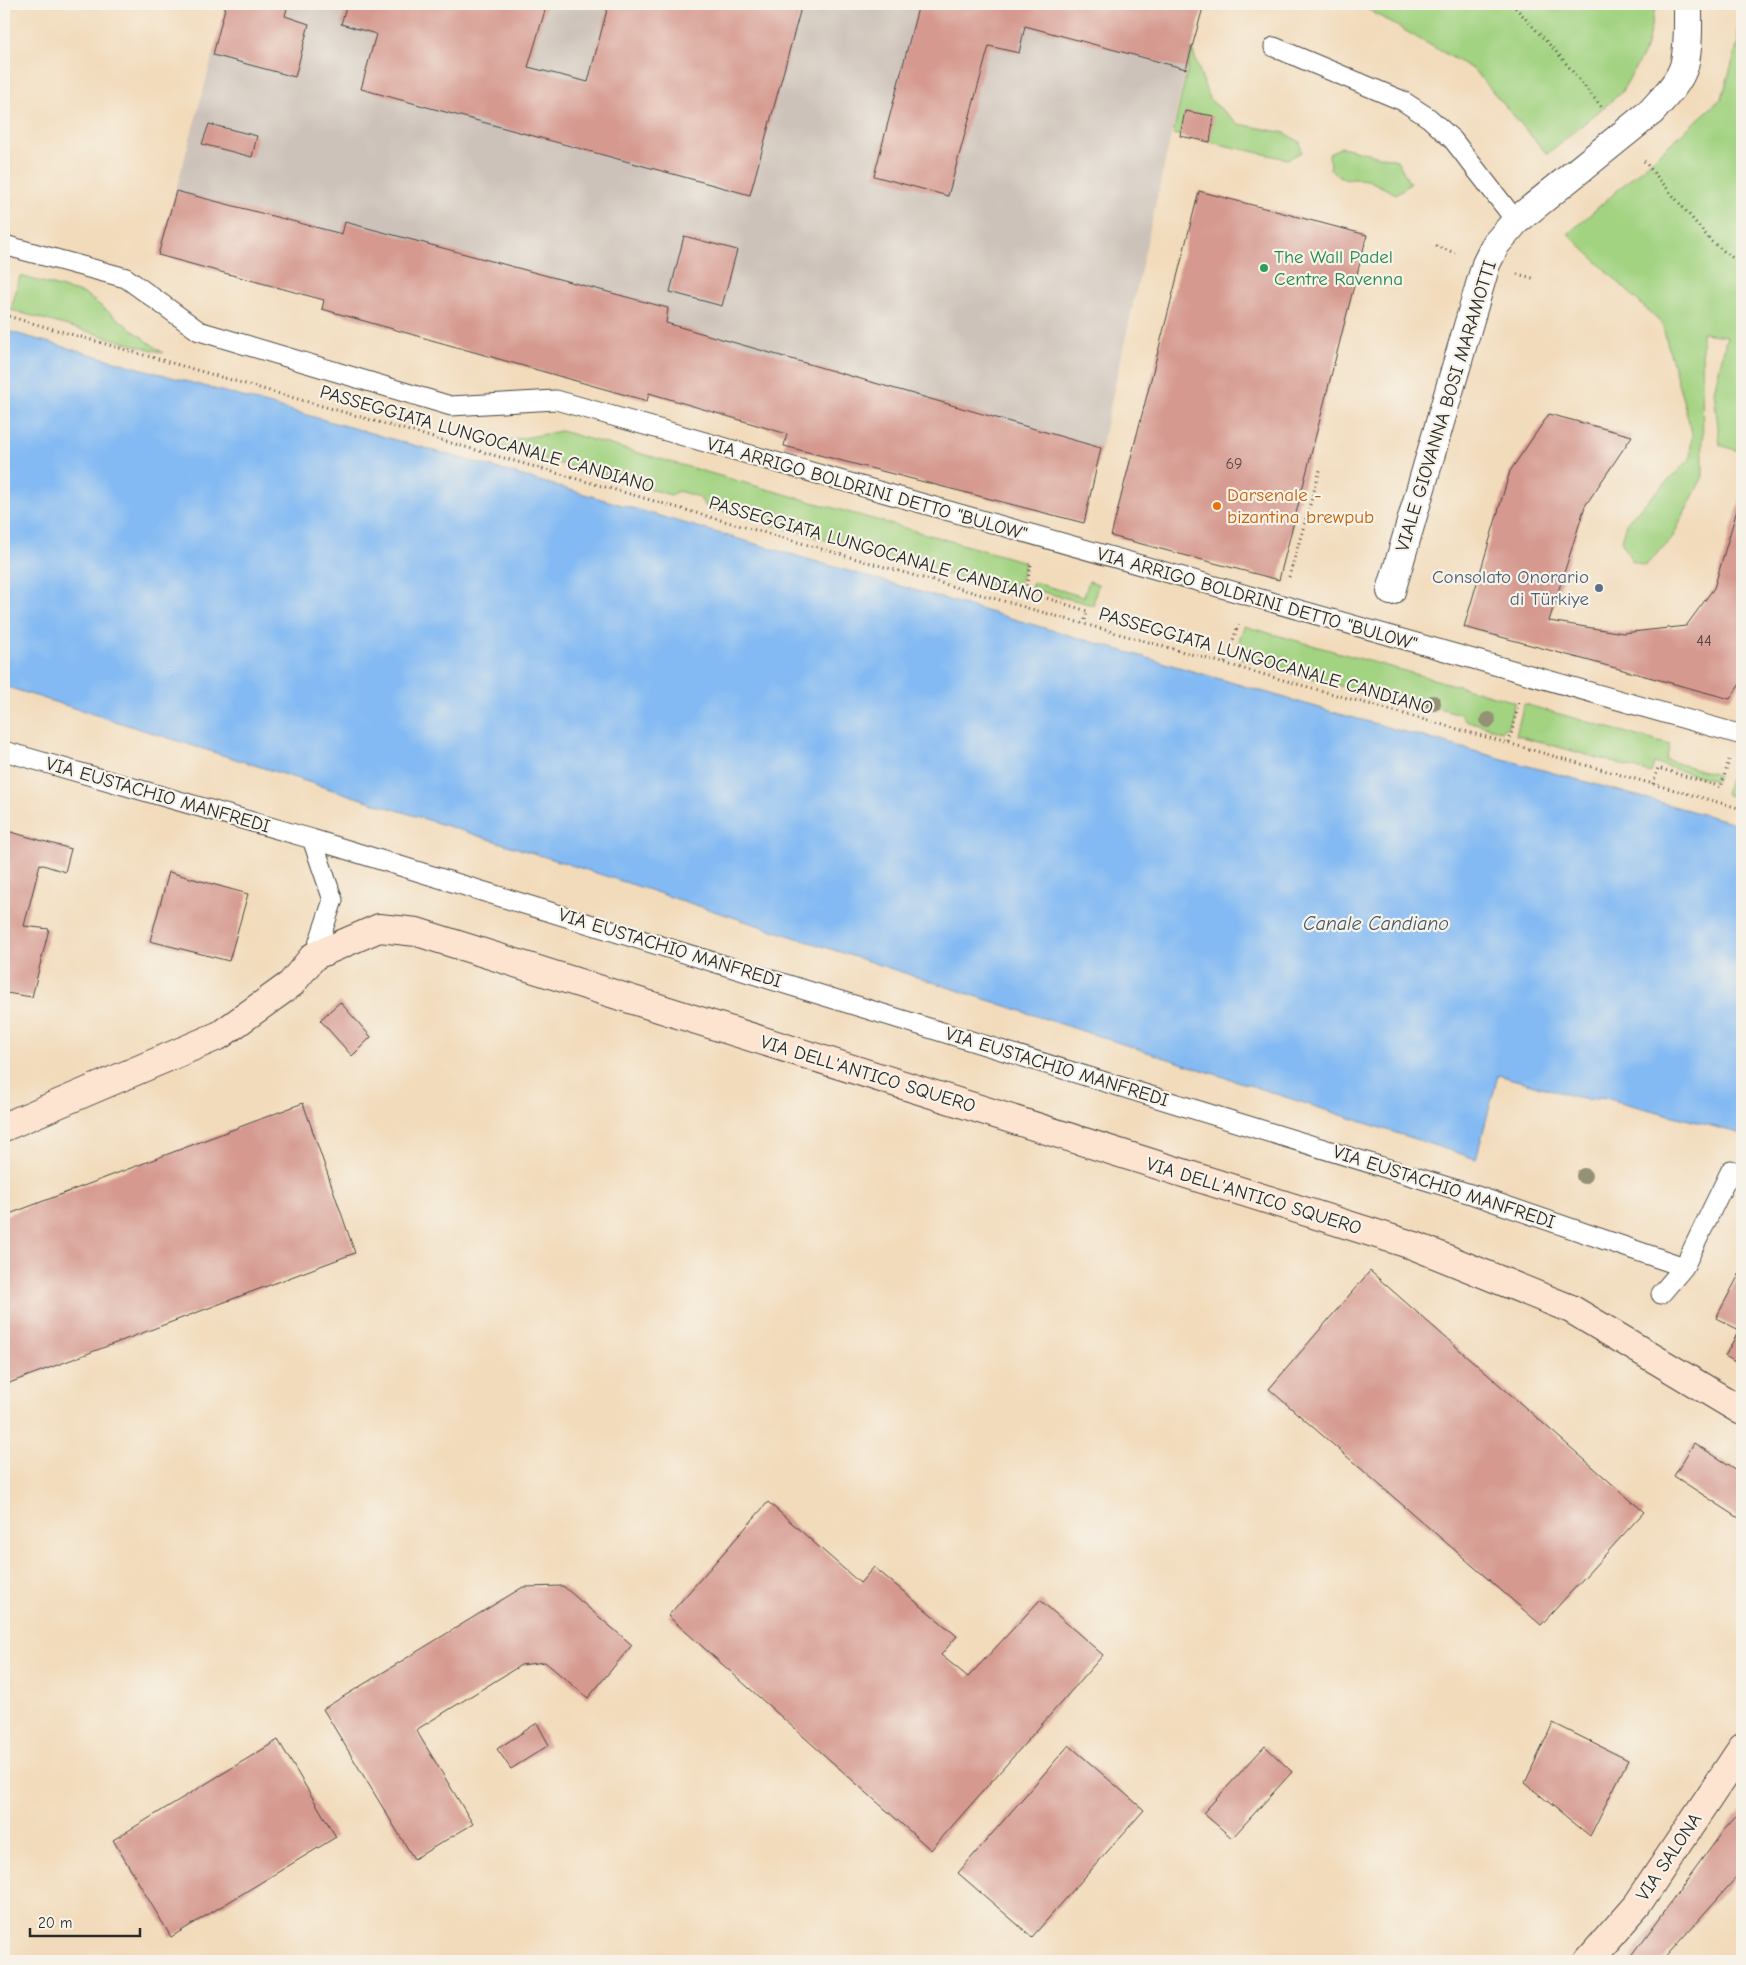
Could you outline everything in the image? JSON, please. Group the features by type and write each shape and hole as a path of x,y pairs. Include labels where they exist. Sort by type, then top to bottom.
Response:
{"street":[{"name":"VIALE GIOVANNA BOSI MARAMOTTI","path":"1391,591 1486,264 1496,244 1516,221 1652,111 1670,90 1683,68 1688,34 1688,4"},
{"name":"VIA DELL'ANTICO SQUERO","path":"4,1127 220,1035 291,984 314,956 379,928 417,932 1415,1246 1571,1309 1742,1411"},
{"name":"VIA SALONA","path":"1588,1961 1637,1905 1742,1748"}],"lane":[{"path":"1274,47 1403,101 1429,118 1453,140 1516,221"},
{"name":"VIA ARRIGO BOLDRINI DETTO \"BULOW\"","path":"4,245 126,278 199,331 451,406 556,400 1742,735"},
{"name":"VIA EUSTACHIO MANFREDI","path":"4,751 312,839 1474,1195 1684,1267"},
{"path":"312,839 333,900 314,956"},
{"path":"1661,1294 1684,1267 1731,1170 1742,1174"}],"path":[{"name":"PASSEGGIATA LUNGOCANALE CANDIANO","path":"4,315 1084,624 1742,809"},
{"path":"1281,606 1321,467"},
{"path":"1038,537 1025,591 1087,611 1084,624"},
{"path":"1225,663 1236,634"},
{"path":"1509,743 1516,712"},
{"path":"1653,784 1658,768 1721,787"}],"shaded area":[{"path":"227,4 1204,4 1186,69 1084,523 784,446 787,434 649,393 647,401 322,309 324,300 158,255"}],"green space":[{"path":"1358,4 1656,4 1646,49 1621,93 1547,154 1474,70"},
{"path":"1738,4 1742,4 1742,452 1720,445 1714,391 1727,336 1702,333 1703,476 1672,538 1645,566 1632,561 1621,540 1627,521 1690,459 1692,433 1662,324 1568,234 1722,98 1738,43"},
{"path":"1192,49 1209,99 1239,124 1285,133 1300,142 1302,152 1287,159 1173,134"},
{"path":"1341,147 1397,160 1410,184 1396,194 1368,180 1341,178 1330,169 1329,154"},
{"path":"20,276 85,294 163,353 11,310"},
{"path":"561,431 1025,562 1016,594 936,571 932,564 909,557 903,561 869,552 864,545 842,539 836,543 705,506 699,497 678,491 671,495 638,486 633,479 612,472 603,476 492,444"},
{"path":"1089,581 1098,584 1093,605 1031,589 1033,582 1084,597"},
{"path":"1244,626 1515,702 1508,726 1501,731 1465,720 1461,714 1438,708 1432,712 1398,703 1393,695 1371,689 1365,693 1239,658 1236,650"},
{"path":"1524,704 1670,745 1666,760 1718,775 1716,781 1654,763 1651,773 1516,735"},
{"path":"1735,764 1742,766 1742,799 1725,794"}],"water":[{"name":"Canale Candiano","path":"4,330 481,464 1340,714 1742,825 1742,1134 1601,1097 1587,1100 1498,1075 1476,1159 634,885 4,686"}],"building":[{"path":"226,4 288,4 285,16 309,24 295,77 213,55"},
{"path":"347,4 547,4 528,67 588,82 608,6 603,4 802,4 750,195 361,89 376,34 341,24"},
{"path":"919,4 1204,4 1186,69 1025,26 1019,53 989,46 948,196 874,176"},
{"path":"1185,111 1214,116 1210,142 1180,136"},
{"path":"209,124 257,136 252,157 202,144"},
{"path":"176,191 342,234 345,222 668,308 666,323 1101,448 1084,523 784,446 787,434 649,393 647,401 322,309 324,300 158,255"},
{"path":"1199,191 1367,235 1279,580 1111,536"},
{"path":"684,236 737,250 722,306 670,292"},
{"path":"1549,414 1632,436 1585,506 1549,621 1623,633 1686,626 1714,588 1742,493 1742,681 1730,699 1464,627 1510,471"},
{"path":"4,830 71,849 65,872 40,864 24,926 49,929 32,997 6,993 4,999"},
{"path":"169,872 248,894 229,961 150,941"},
{"path":"340,1002 371,1037 352,1056 320,1020"},
{"path":"303,1103 355,1253 4,1385 4,1216"},
{"path":"1742,1269 1742,1320 1737,1329 1716,1318"},
{"path":"1370,1271 1644,1512 1541,1625 1269,1389"},
{"path":"1742,1325 1742,1366 1725,1356"},
{"path":"1694,1443 1742,1473 1742,1520 1674,1476"},
{"path":"768,1502 860,1583 874,1567 957,1636 941,1655 968,1677 1040,1600 1103,1655 931,1850 668,1616"},
{"path":"563,1586 632,1645 588,1698 545,1662 521,1665 416,1730 473,1824 414,1859 323,1709 523,1587"},
{"path":"537,1723 549,1745 511,1769 497,1749"},
{"path":"1553,1723 1628,1760 1590,1836 1525,1783"},
{"path":"278,1740 336,1837 171,1937 113,1840"},
{"path":"1069,1745 1144,1810 1032,1937 958,1873"},
{"path":"1265,1746 1292,1772 1232,1838 1203,1813"},
{"path":"1742,1810 1742,1871 1662,1961 1628,1961 1724,1830"}],"place":[{"name":"The Wall Padel Centre Ravenna","path":"1264,268"},
{"name":"Darsenale - bizantina brewpub","path":"1217,506"},
{"name":"Consolato Onorario di Türkiye","path":"1599,588"}]}
